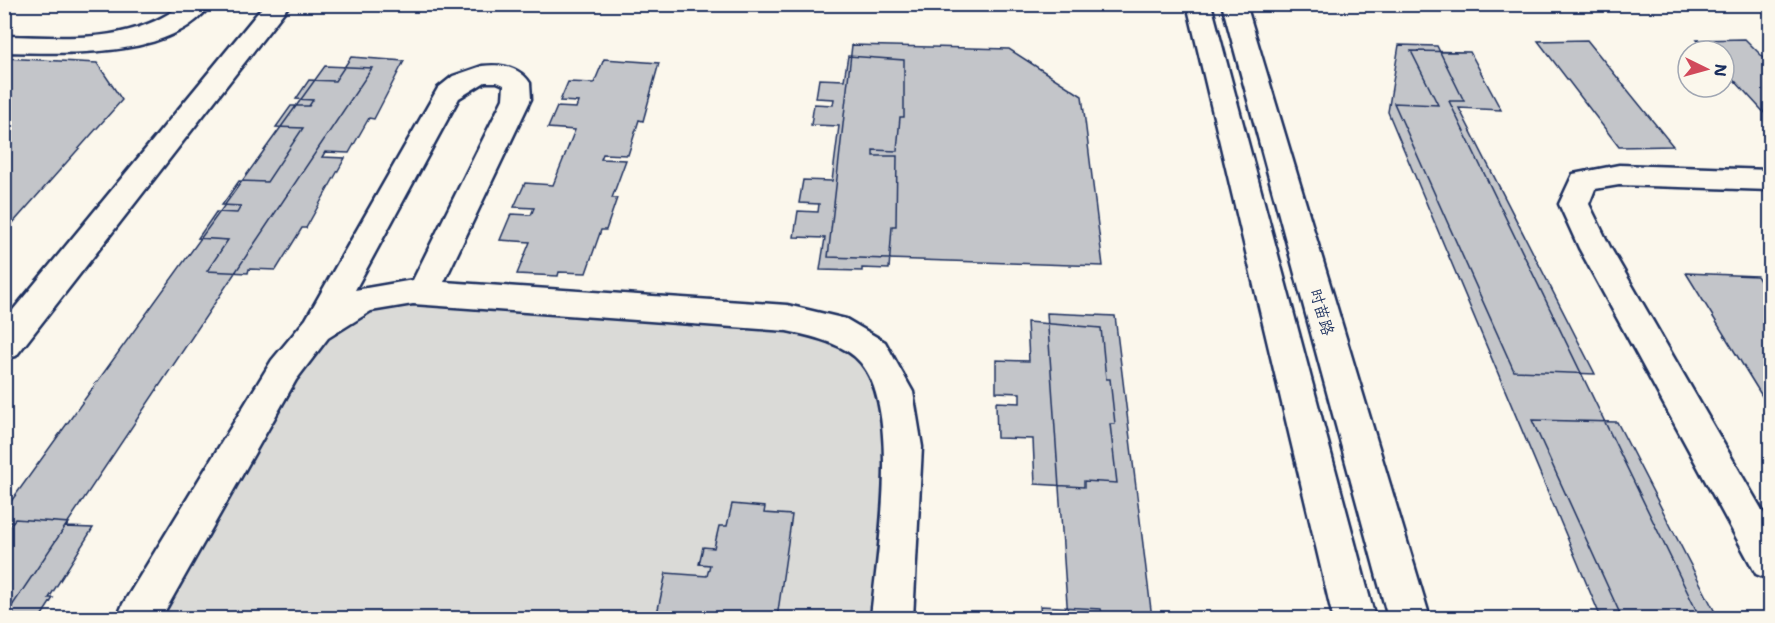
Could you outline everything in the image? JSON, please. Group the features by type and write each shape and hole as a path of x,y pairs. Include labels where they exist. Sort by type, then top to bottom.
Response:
{"street":[{"path":"4,44 96,44 133,39 166,28 199,4"},
{"path":"4,346 278,4"},
{"path":"1199,4 1354,618"},
{"name":"时苗路","path":"1234,4 1409,618"},
{"path":"138,618 284,370 316,329 448,94 462,81 478,75 499,75 510,78 518,83 517,99 423,292"},
{"path":"1770,180 1619,175 1583,181 1574,204 1595,248 1770,561"},
{"path":"316,329 363,300 423,292 787,318 834,328 873,352 895,392 904,447 892,618"}],"shaded area":[{"path":"421,301 789,324 866,358 894,442 880,618 149,618 288,379 331,330 370,305"}],"building":[{"path":"1736,39 1745,39 1770,64 1770,119 1736,82"},
{"path":"1587,40 1673,146 1619,147 1538,41"},
{"path":"852,45 1009,49 1082,96 1103,266 828,257"},
{"path":"1399,45 1437,46 1464,101 1449,101 1700,618 1601,618 1388,112"},
{"path":"1411,51 1470,52 1501,110 1459,108 1595,374 1514,371 1394,103 1438,105"},
{"path":"848,56 904,60 904,117 900,117 897,151 873,150 873,156 897,156 896,226 892,226 889,269 820,270 825,238 794,237 798,211 818,212 819,204 799,203 803,180 832,181 839,126 811,125 814,104 833,105 834,99 816,98 819,79 844,80"},
{"path":"351,57 404,61 374,119 369,118 349,153 325,152 322,157 345,158 306,228 302,228 276,270 249,269 248,273 207,271 228,240 198,238 216,212 237,213 241,206 222,205 239,181 267,182 303,128 276,127 291,106 309,106 313,100 296,99 309,80 335,81"},
{"path":"4,58 97,63 122,100 4,233"},
{"path":"604,59 659,63 643,121 639,120 628,155 603,154 601,159 626,160 612,198 617,198 606,230 601,230 586,273 559,272 558,276 517,274 530,242 500,240 511,214 531,215 534,208 514,207 525,183 553,185 575,130 548,128 557,107 576,108 578,102 560,101 568,82 594,83"},
{"path":"325,66 372,68 4,618 4,511"},
{"path":"1686,273 1757,276 1770,296 1770,409"},
{"path":"1047,313 1115,316 1152,618 1068,618"},
{"path":"1027,322 1101,328 1106,379 1110,379 1115,424 1110,424 1117,483 1084,481 1084,487 1035,484 1033,439 997,438 996,402 1020,403 1020,393 996,392 996,360 1029,361"},
{"path":"1532,420 1617,422 1718,618 1622,618"},
{"path":"732,504 765,507 764,513 792,515 777,618 656,618 666,573 707,576 710,565 699,564 703,547 714,548 719,526 727,526"},
{"path":"15,519 69,523 66,527 93,528 49,598 53,598 40,618 4,618 4,533"},
{"path":"1040,606 1101,609 1102,613 1131,614 1132,618 1041,618"}]}
